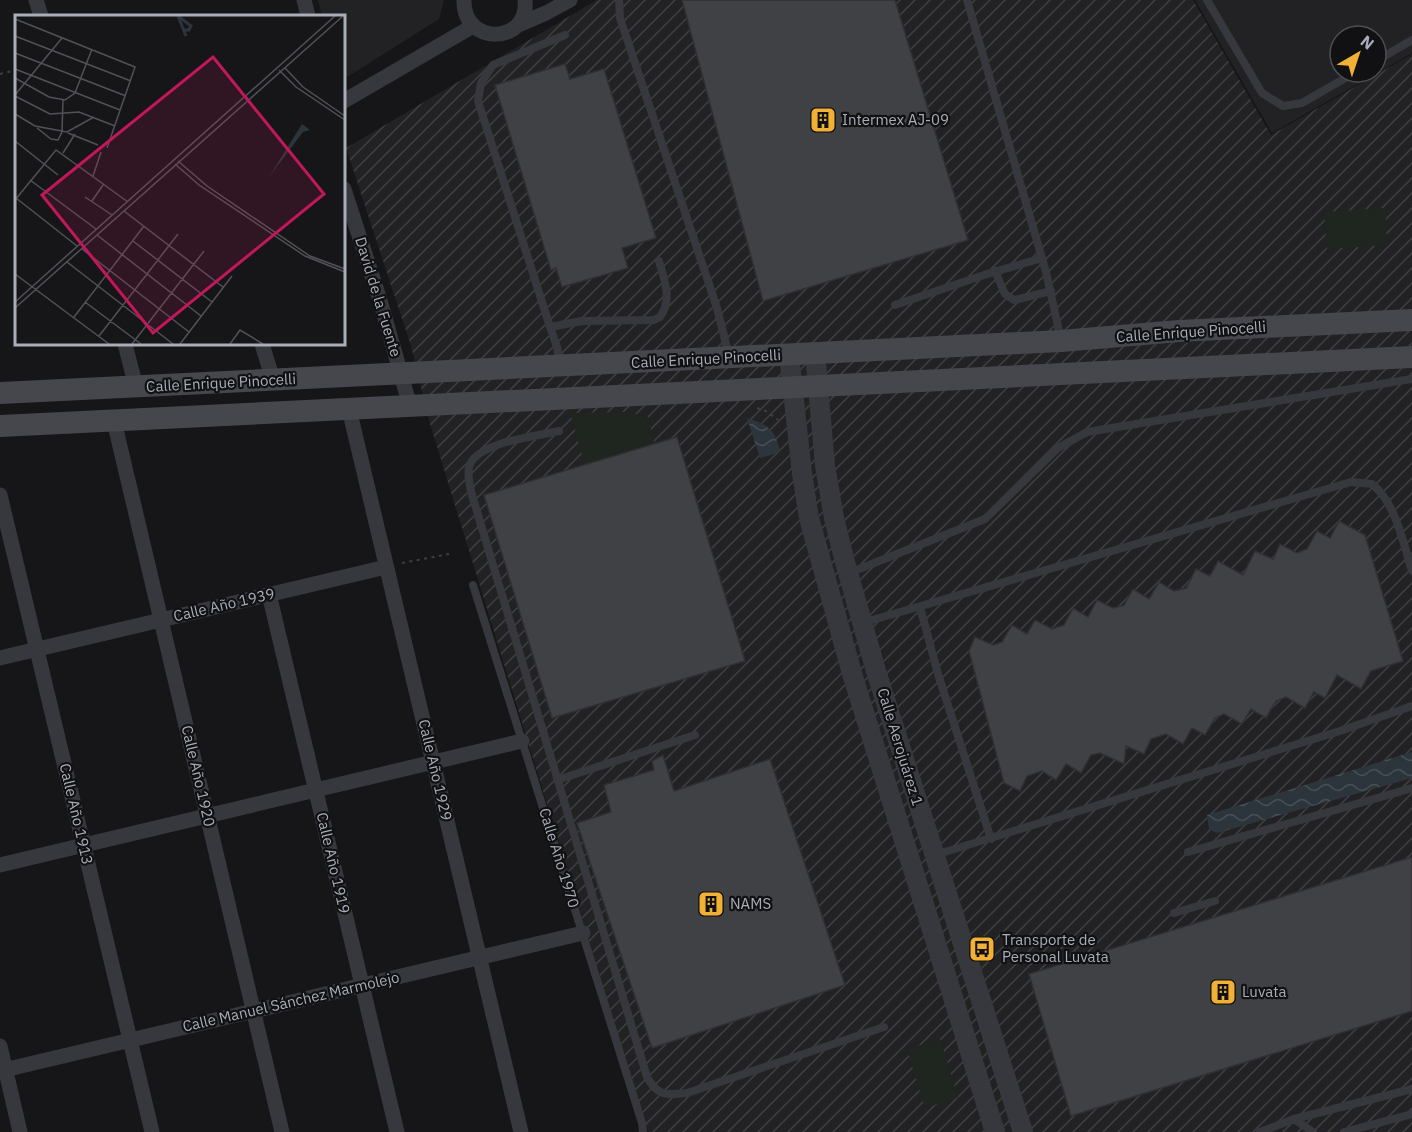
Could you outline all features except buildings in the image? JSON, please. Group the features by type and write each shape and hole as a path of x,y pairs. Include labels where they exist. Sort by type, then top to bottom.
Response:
{"main road":[{"name":"Calle Enrique Pinocelli","path":"0,393 1061,341 1179,331 1412,320"},
{"path":"0,426 1412,357"}],"street":[{"path":"36,0 40,15"},
{"path":"304,0 308,15"},
{"path":"464,0 467,18 473,26 481,32 490,34 510,31 570,0"},
{"path":"518,25 523,16 525,0"},
{"path":"345,100 473,26"},
{"name":"David de la Fuente","path":"345,196 402,374 410,406"},
{"path":"124,345 136,387"},
{"path":"262,345 273,380"},
{"name":"Calle Aerojuárez 1","path":"814,353 828,487 861,623 1023,1132"},
{"name":"Calle Aerojuárez 1","path":"789,355 809,518 853,677 995,1132"},
{"name":"Calle Año 1929","path":"349,409 521,1132"},
{"name":"Calle Año 1920","path":"114,421 282,1132"},
{"name":"Calle Año 1913","path":"0,495 152,1132"},
{"name":"Calle Año 1939","path":"0,658 386,567"},
{"name":"Calle Año 1919","path":"269,594 397,1132"},
{"path":"0,865 522,741"},
{"name":"Calle Manuel Sánchez Marmolejo","path":"3,1070 583,933"},
{"path":"0,1046 3,1070 20,1132"}],"lane":[{"path":"619,0 620,18 713,298 729,357"},
{"path":"967,0 1042,258 1061,341"},
{"path":"1207,0 1262,93 1283,106 1302,103 1335,84"},
{"path":"560,366 557,347 478,101 482,83 493,65 565,35"},
{"path":"1388,53 1412,40"},
{"path":"895,305 1042,258"},
{"path":"550,327 582,321 654,320 660,317 666,304 666,295 659,261"},
{"path":"995,272 1005,294 1014,300 1051,291"},
{"path":"848,574 985,519 1058,448 1087,432 1412,379"},
{"path":"559,431 506,442 482,451 469,466 469,478 472,495 647,1077 660,1093 672,1095 687,1093 884,1027"},
{"path":"861,623 1351,482 1372,483 1383,495 1399,530 1412,571"},
{"name":"Calle Año 1970","path":"473,585 643,1132"},
{"path":"920,607 941,685 991,839"},
{"path":"934,855 1341,731 1412,706"},
{"path":"557,780 695,735"},
{"path":"1188,852 1412,788"},
{"path":"1174,913 1215,901"},
{"path":"1260,1132 1294,1119 1412,1089"},
{"path":"1344,1132 1412,1114"},
{"path":"1294,1119 1313,1132"}],"path":[{"path":"0,74 15,70"},
{"path":"747,407 766,411 781,422"},
{"path":"386,567 449,554"}],"shaded area":[{"path":"318,0 444,0 439,19 345,78 345,15 322,15"},
{"path":"597,0 1193,0 1271,135 1360,84 1388,84 1388,68 1412,54 1412,1132 648,1132 430,424 411,346 346,148"},
{"path":"1195,0 1412,0 1412,53 1388,67 1388,24 1328,24 1328,84 1358,84 1272,133"},
{"path":"1385,208 1387,245 1327,249 1324,212"},
{"path":"628,412 648,417 655,444 585,465 570,413"},
{"path":"940,1039 958,1097 925,1108 907,1049"}],"water":[{"path":"747,418 770,429 776,438 780,452 760,458"},
{"path":"1412,752 1412,778 1217,833 1209,829 1207,815"}],"place":[{"name":"Intermex AJ-09","path":"823,120"},
{"name":"NAMS","path":"711,904"},
{"name":"Transporte de Personal Luvata","path":"982,949"},
{"name":"Luvata","path":"1223,992"}]}
